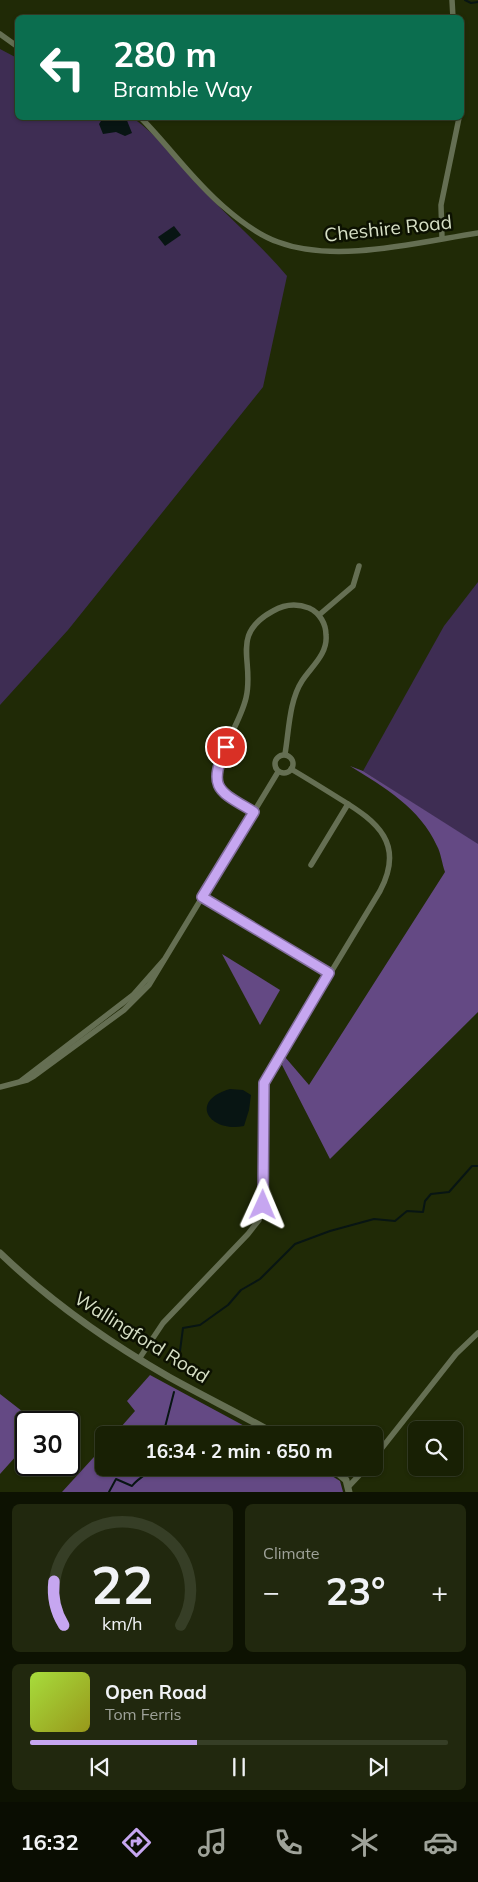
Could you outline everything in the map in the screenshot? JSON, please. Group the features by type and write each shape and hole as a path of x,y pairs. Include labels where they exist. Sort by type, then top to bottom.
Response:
{"street":[{"path":"452,0 453,15"},
{"path":"0,34 15,45"},
{"name":"Cheshire Road","path":"143,120 224,207 273,240 306,249 335,250 385,247 478,233"},
{"path":"442,238 442,198 459,120"},
{"path":"319,615 353,586 359,566"},
{"path":"254,812 222,792 216,778 218,765 246,698 248,683 245,653 247,638 259,620 284,606 299,605 319,615 326,635 325,649 297,689 285,754"},
{"path":"278,772 287,773 291,769 292,760 285,754"},
{"path":"278,772 274,762 277,757 285,754"},
{"path":"139,1359 162,1323 255,1227 259,1220 263,1196 264,1083 380,891 389,869 389,851 382,831 364,814 291,769"},
{"path":"0,1087 27,1080 46,1068 138,998 162,968 164,961 278,772"},
{"path":"311,865 348,804"},
{"path":"202,897 329,973"},
{"name":"Wallingford Road","path":"0,1253 81,1322 139,1359 261,1426"},
{"path":"383,1447 456,1354 478,1333"},
{"path":"343,1476 349,1489 360,1476"}],"shaded area":[{"path":"0,49 15,57 15,120 136,120 160,141 199,186 287,276 263,387 68,630 0,705"},
{"path":"102,120 127,120 132,133 125,136 116,132 103,134 99,124"},
{"path":"174,226 181,235 165,246 158,237"},
{"path":"478,582 478,845 363,771 444,626"},
{"path":"350,766 363,771 478,844 478,1012 330,1159 282,1065 285,1057 309,1085 445,872 438,849 421,820 400,800"},
{"path":"222,954 280,990 260,1025"},
{"path":"230,1089 243,1090 251,1095 244,1126 232,1127 221,1125 213,1121 208,1115 207,1108 210,1101 217,1094"},
{"path":"150,1375 244,1426 122,1426 135,1411 127,1401"},
{"path":"0,1394 22,1411 15,1411 15,1457 0,1474"},
{"path":"95,1456 95,1476 332,1476 340,1481 343,1492 62,1492 77,1476 80,1476 80,1472"}],"waterway":[{"path":"465,0 471,3 478,2"},
{"path":"178,1366 183,1328 200,1325 228,1305 241,1290 260,1279 295,1244 330,1231 374,1219 395,1221 407,1211 423,1212 425,1201 431,1194 449,1192 472,1166 478,1166"},
{"path":"165,1426 174,1392"},
{"path":"109,1492 116,1479 132,1486 143,1476"}],"route":[{"path":"226,747 216,771 219,788 232,799 254,812 202,897 329,973 264,1083 262,1096 263,1205"}]}
